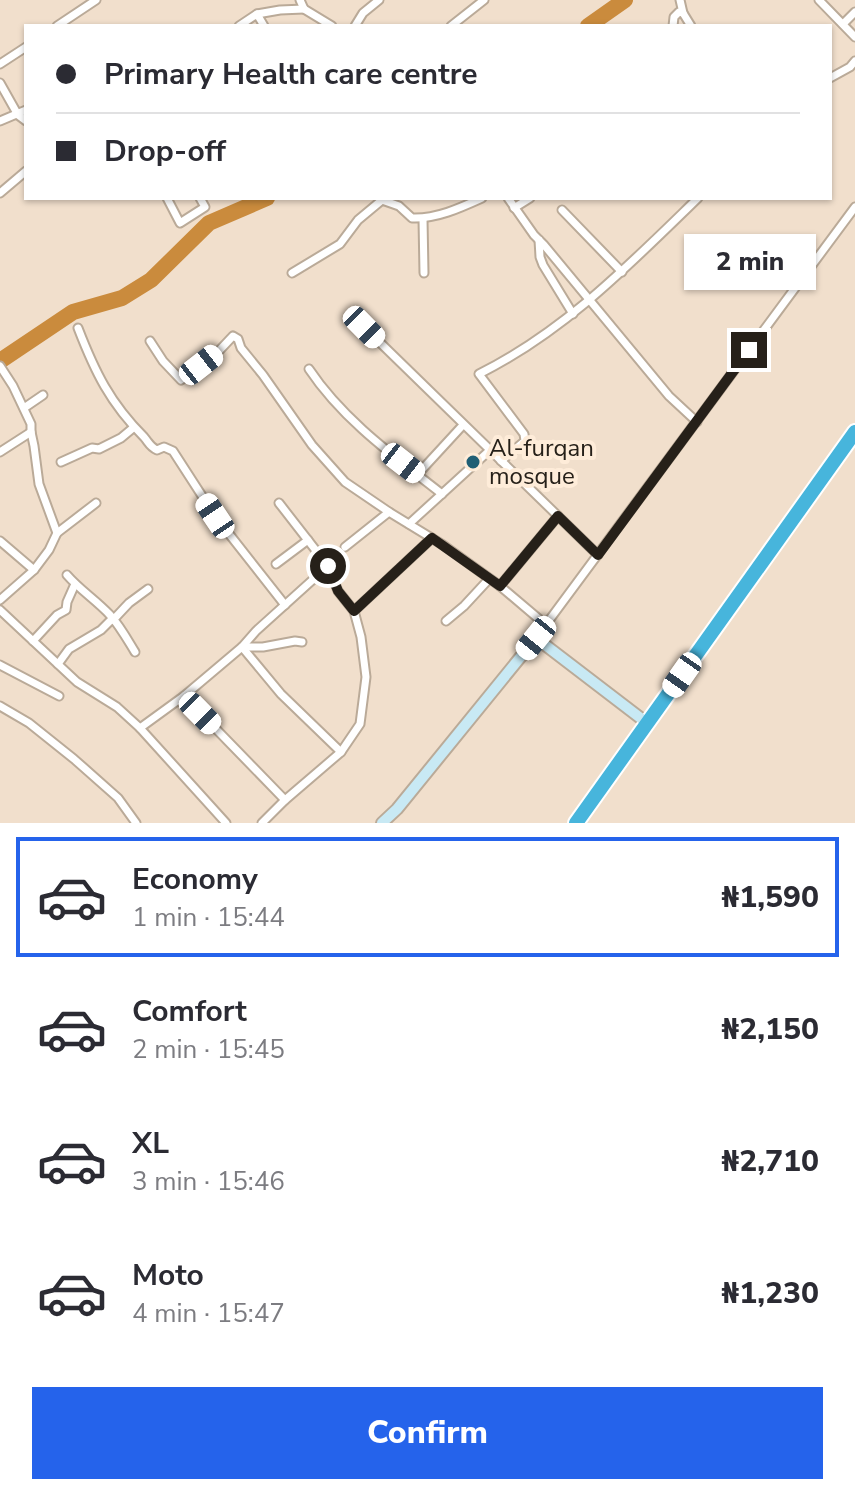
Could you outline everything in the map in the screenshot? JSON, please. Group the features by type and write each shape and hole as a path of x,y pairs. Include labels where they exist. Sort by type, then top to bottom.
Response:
{"highway":[{"path":"576,823 855,432"},
{"path":"585,823 855,449"}],"street":[{"path":"60,24 96,0"},
{"path":"300,0 304,9"},
{"path":"356,24 363,13 379,0"},
{"path":"454,24 484,0"},
{"path":"680,0 690,24"},
{"path":"819,0 855,37"},
{"path":"242,24 257,14 304,9 329,24"},
{"path":"673,24 674,17 679,12 683,13"},
{"path":"843,24 855,12"},
{"path":"257,14 263,24"},
{"path":"0,64 24,48"},
{"path":"832,77 855,61"},
{"path":"0,83 22,112 0,121"},
{"path":"0,193 24,173"},
{"path":"168,200 180,223 205,207 201,200"},
{"path":"292,273 340,244 358,220 382,200 399,206 412,218 423,219 477,200"},
{"path":"509,200 669,396 697,422"},
{"path":"514,208 527,200"},
{"path":"501,461 525,441 524,434 479,374 518,353 573,314 622,272 696,200"},
{"path":"382,823 397,809 546,625 855,207"},
{"path":"562,210 622,272"},
{"path":"423,219 424,273"},
{"path":"539,240 543,265 573,314"},
{"path":"364,327 598,555"},
{"path":"78,328 95,372 133,428 152,448 157,450 164,447 173,451 215,516 285,605"},
{"path":"150,341 181,380 216,354 233,336 238,339 241,348 312,445 345,482 500,586 546,625"},
{"path":"0,366 31,424 39,484 57,533"},
{"path":"309,369 360,427 442,494"},
{"path":"24,408 43,395"},
{"path":"417,475 463,425"},
{"path":"61,462 92,448 99,449 133,428"},
{"path":"0,452 31,432"},
{"path":"409,524 490,450"},
{"path":"0,600 34,570 57,533 96,503"},
{"path":"262,823 341,752 360,724 366,677 354,611 338,591 328,566 279,503"},
{"path":"345,547 389,512"},
{"path":"500,586 558,516"},
{"path":"354,611 432,538"},
{"path":"276,564 308,540"},
{"path":"0,541 34,570"},
{"path":"140,728 242,647 328,566"},
{"path":"67,575 113,619 135,652"},
{"path":"446,621 489,579"},
{"path":"33,641 57,615 66,610 75,584"},
{"path":"58,664 69,649 101,630 148,589"},
{"path":"0,610 77,682 117,707 140,728 226,823"},
{"path":"536,638 647,723"},
{"path":"242,647 302,642"},
{"path":"242,647 281,694 341,752"},
{"path":"0,665 59,696"},
{"path":"184,696 285,800"},
{"path":"0,706 29,723 74,759 118,798 136,823"}],"waterway":[{"path":"591,24 625,0"},
{"path":"0,361 73,312 122,298 151,280 209,223 262,200"}],"place":[{"name":"Al-furqan mosque","path":"473,462"}],"route":[{"path":"328,566 338,591 354,611 432,538 500,586 558,516 598,555 749,350"}]}
